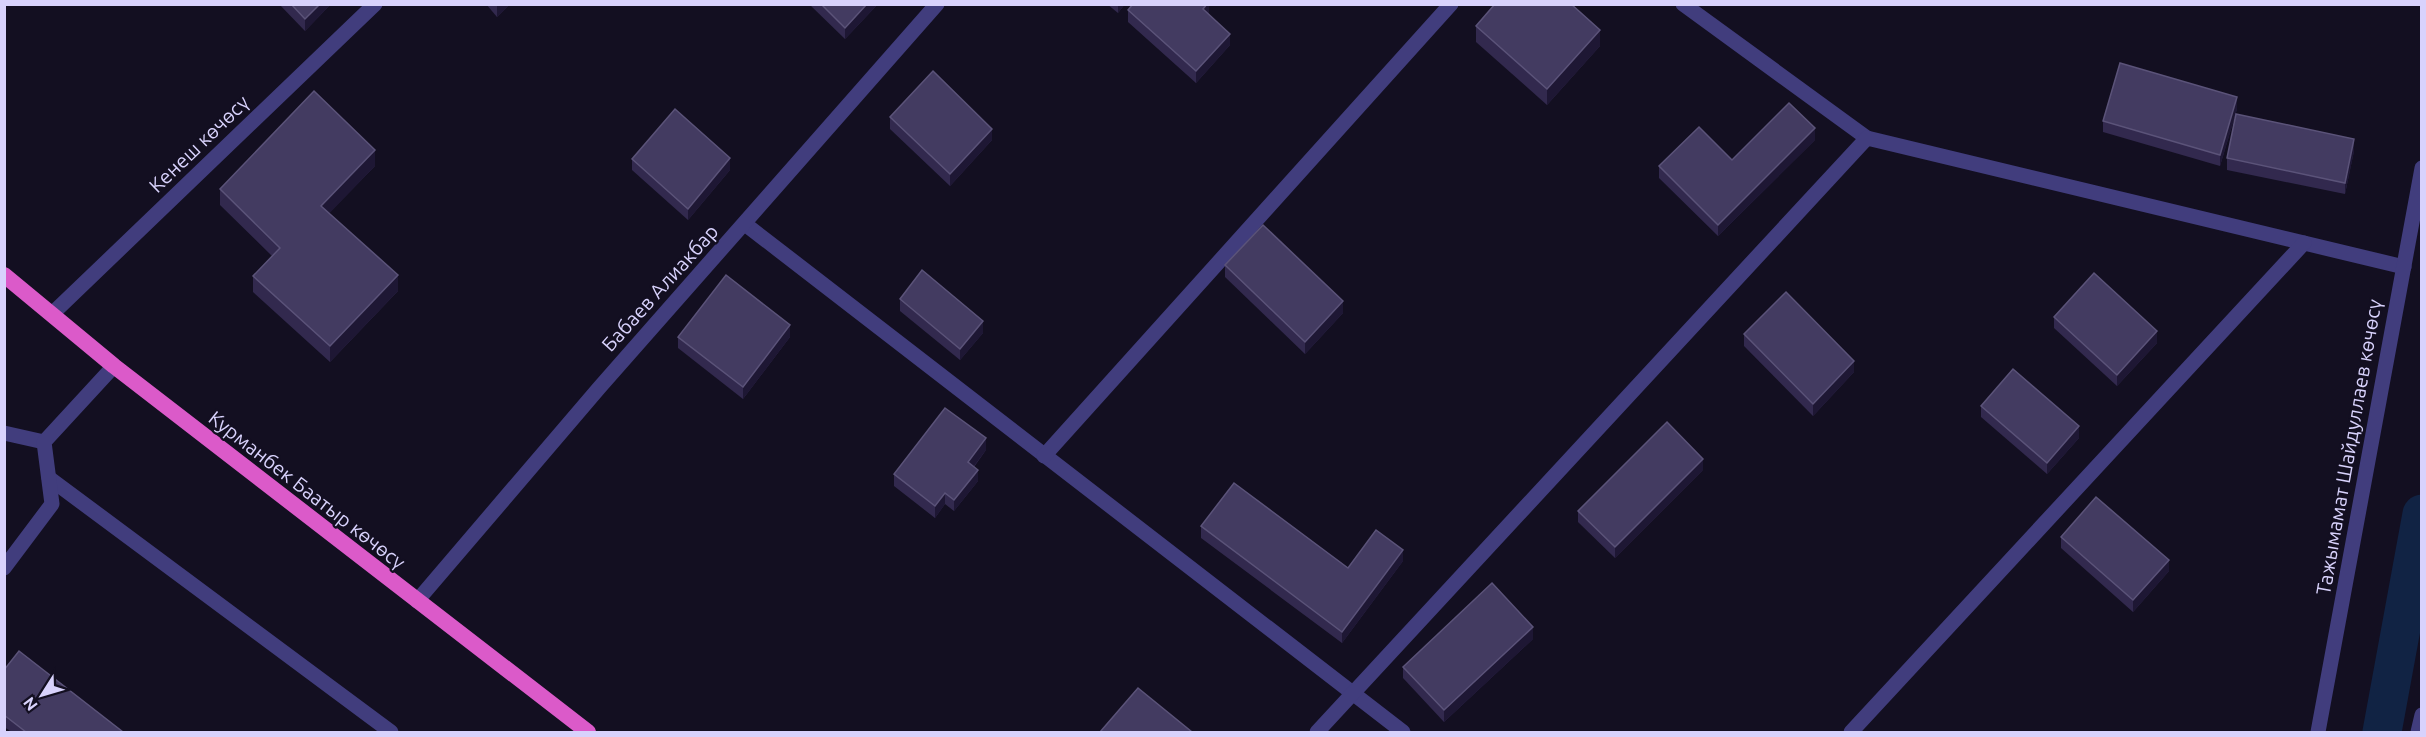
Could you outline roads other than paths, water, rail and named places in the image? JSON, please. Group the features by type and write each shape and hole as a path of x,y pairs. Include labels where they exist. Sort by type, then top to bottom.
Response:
{"highway":[{"name":"Курманбек Баатыр көчөсү","path":"4,275 114,366 588,732"}],"street":[{"name":"Кенеш көчөсү","path":"52,314 375,4"},
{"name":"Бабаев Алиакбар","path":"417,601 938,4"},
{"path":"1044,456 1451,4"},
{"path":"1683,4 1867,138 2404,267"},
{"path":"1317,732 1867,138"},
{"name":"Тажымамат Шайдуллаев көчөсү","path":"2318,732 2421,168"},
{"path":"745,224 1403,732"},
{"path":"1851,732 2304,243"},
{"path":"44,442 114,366"},
{"path":"4,433 44,442"},
{"path":"4,568 52,504 44,442"},
{"path":"49,478 391,732"},
{"path":"2418,732 2421,715"}],"waterway":[{"path":"2382,732 2422,514"}]}
